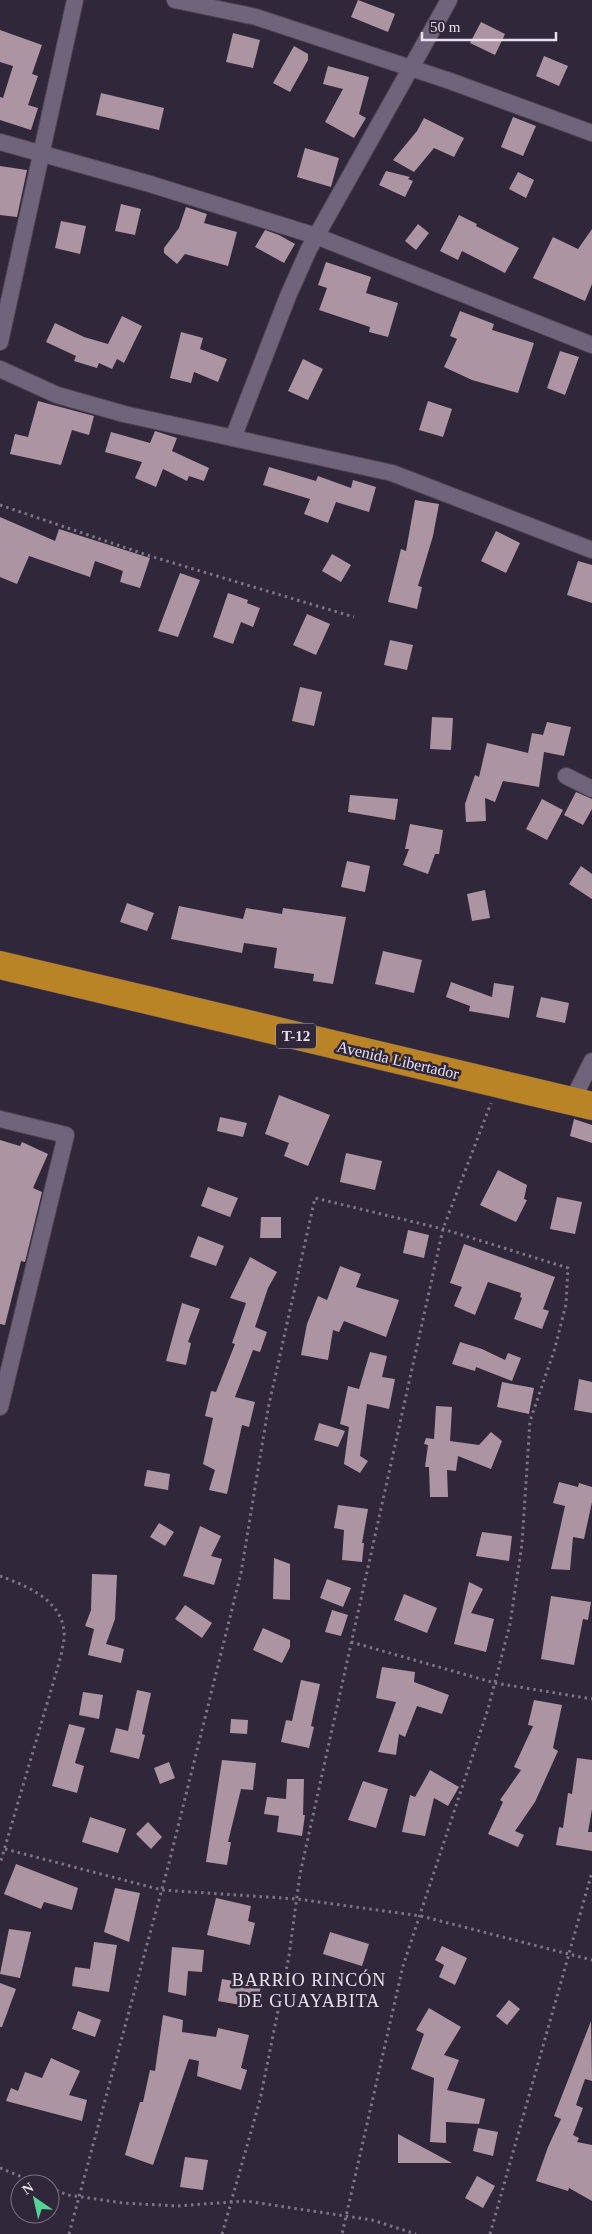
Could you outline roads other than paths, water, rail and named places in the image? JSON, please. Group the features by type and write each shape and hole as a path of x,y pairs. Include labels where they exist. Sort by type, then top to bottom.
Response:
{"highway":[{"name":"Avenida Libertador","path":"0,965 582,1103"}],"street":[{"path":"0,342 75,0"},
{"path":"175,0 256,17 412,69 592,133"},
{"path":"233,438 288,296 316,236 412,69 449,0"},
{"path":"0,142 41,156 150,184 316,236 592,345"},
{"path":"0,369 65,397 124,414 392,473 592,550"},
{"path":"566,776 592,789"},
{"path":"582,1103 592,1061"},
{"path":"0,1119 66,1134 0,1407"}],"district":[{"name":"BARRIO RINCÓN DE GUAYABITA","path":"309,1990"}]}
